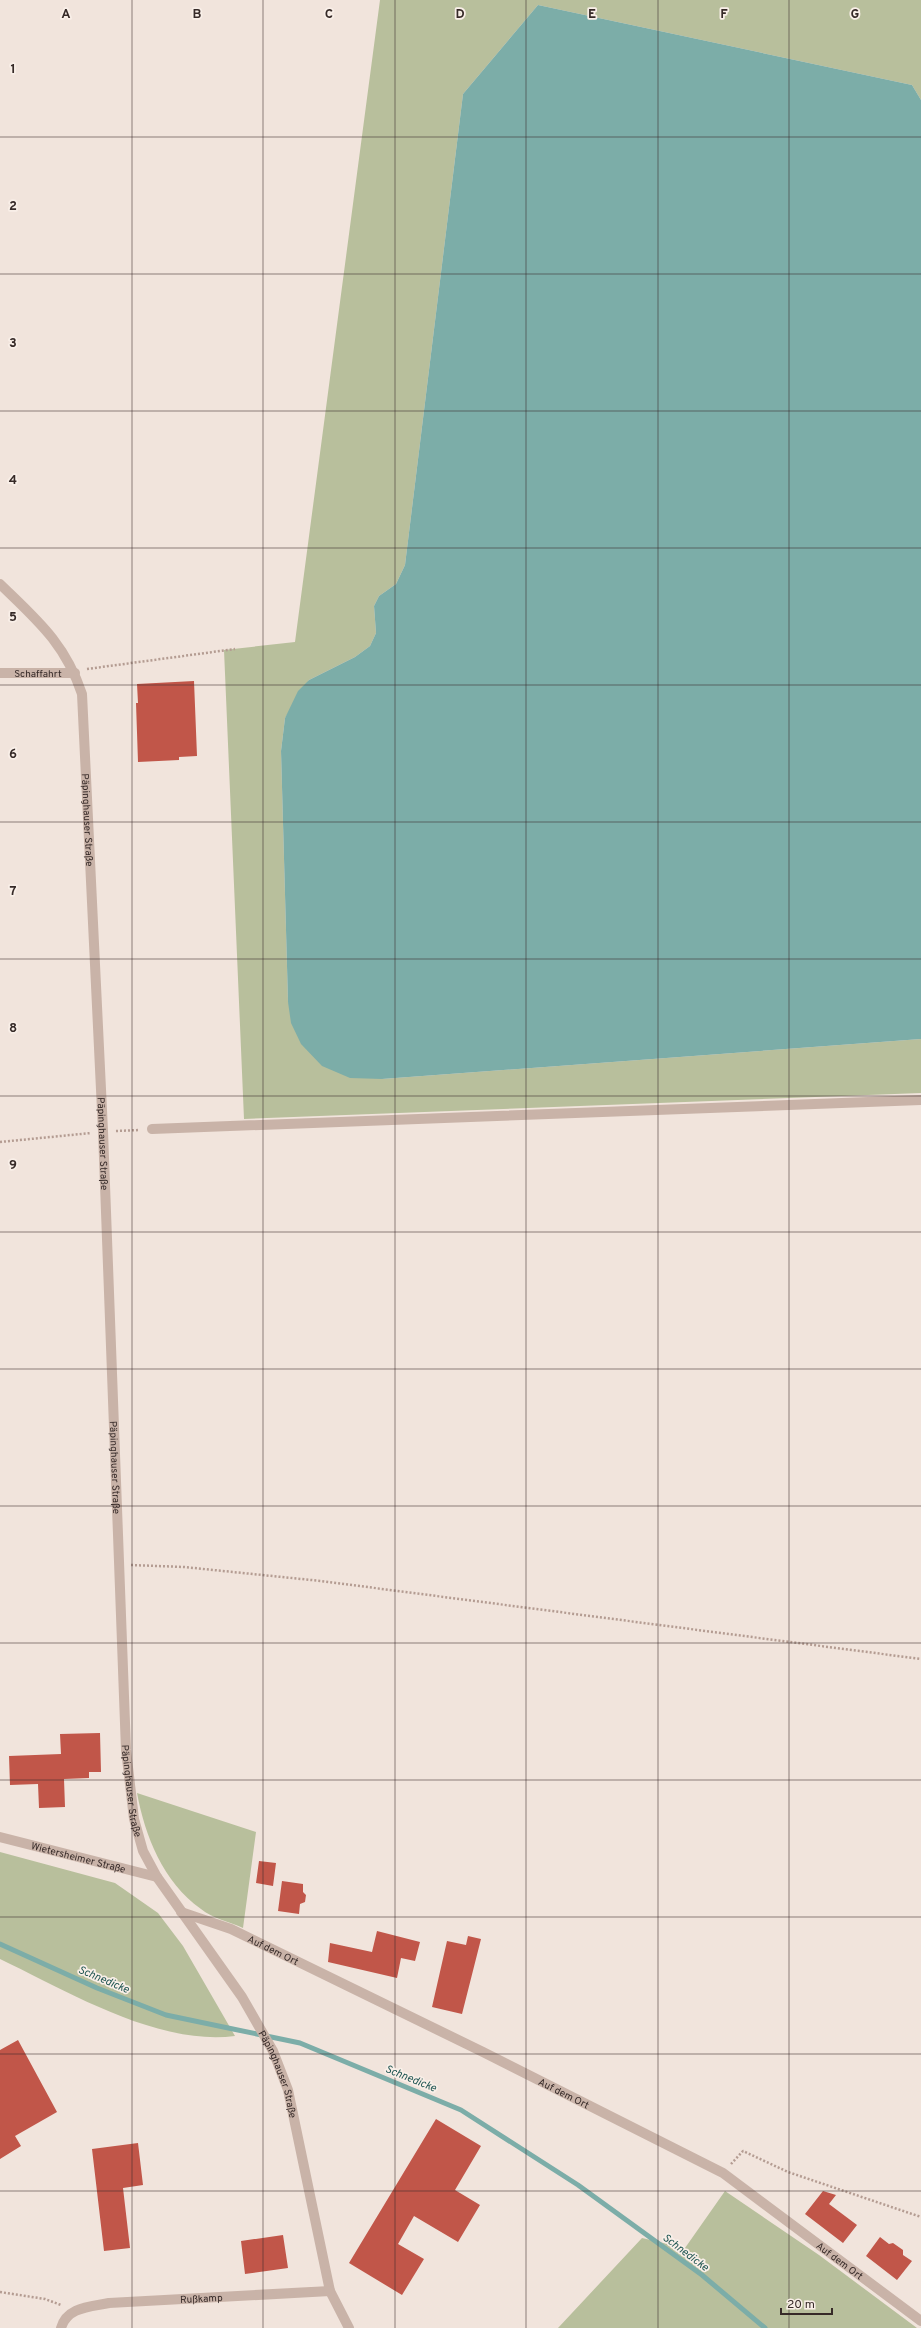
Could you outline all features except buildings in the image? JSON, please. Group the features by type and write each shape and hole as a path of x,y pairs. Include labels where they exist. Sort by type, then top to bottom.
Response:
{"street":[{"name":"Päpinghauser Straße","path":"0,584 54,637 75,673 82,694 103,1131 128,1785 134,1819 143,1851 157,1877 242,1997 273,2051 288,2090 330,2291 349,2328"},
{"name":"Schaffahrt","path":"0,673 75,673"},
{"path":"152,1129 921,1100"},
{"name":"Wietersheimer Straße","path":"0,1837 157,1877"},
{"name":"Auf dem Ort","path":"181,1912 231,1929 483,2052 723,2173 921,2321"},
{"name":"Rußkamp","path":"74,2310 109,2303 330,2291"},
{"path":"61,2328 63,2321 74,2310"}],"path":[{"path":"75,673 90,667 235,649"},
{"path":"0,1142 103,1131 152,1129"},
{"path":"119,1565 184,1567 321,1581 921,1659"},
{"path":"723,2173 743,2151 788,2172 921,2217"},
{"path":"0,2292 45,2300 74,2310"}],"green space":[{"path":"380,0 921,0 921,100 912,85 538,5 463,94 405,565 396,584 379,596 374,606 376,633 370,646 355,657 309,680 285,718 281,751 288,1002 382,1079 921,1039 921,1093 244,1119 224,650 295,642"},
{"path":"137,1793 256,1832 243,1928 205,1912 176,1886 166,1872 151,1841 140,1809"},
{"path":"0,1852 115,1883 158,1913 183,1946 235,2036 206,2037 176,2033 145,2025 84,2001 0,1959"},
{"path":"725,2191 819,2255 917,2328 558,2328 642,2238 685,2248"}],"water":[{"path":"538,5 912,85 921,100 921,1039 382,1079 350,1078 322,1066 301,1044 291,1023 288,1002 281,751 285,718 298,691 309,680 355,657 370,646 376,633 374,606 379,596 396,584 405,565 463,94"}],"waterway":[{"name":"Schnedicke","path":"0,1944 97,1988 166,2015 300,2043 461,2110 578,2185 702,2275 765,2328"}]}
